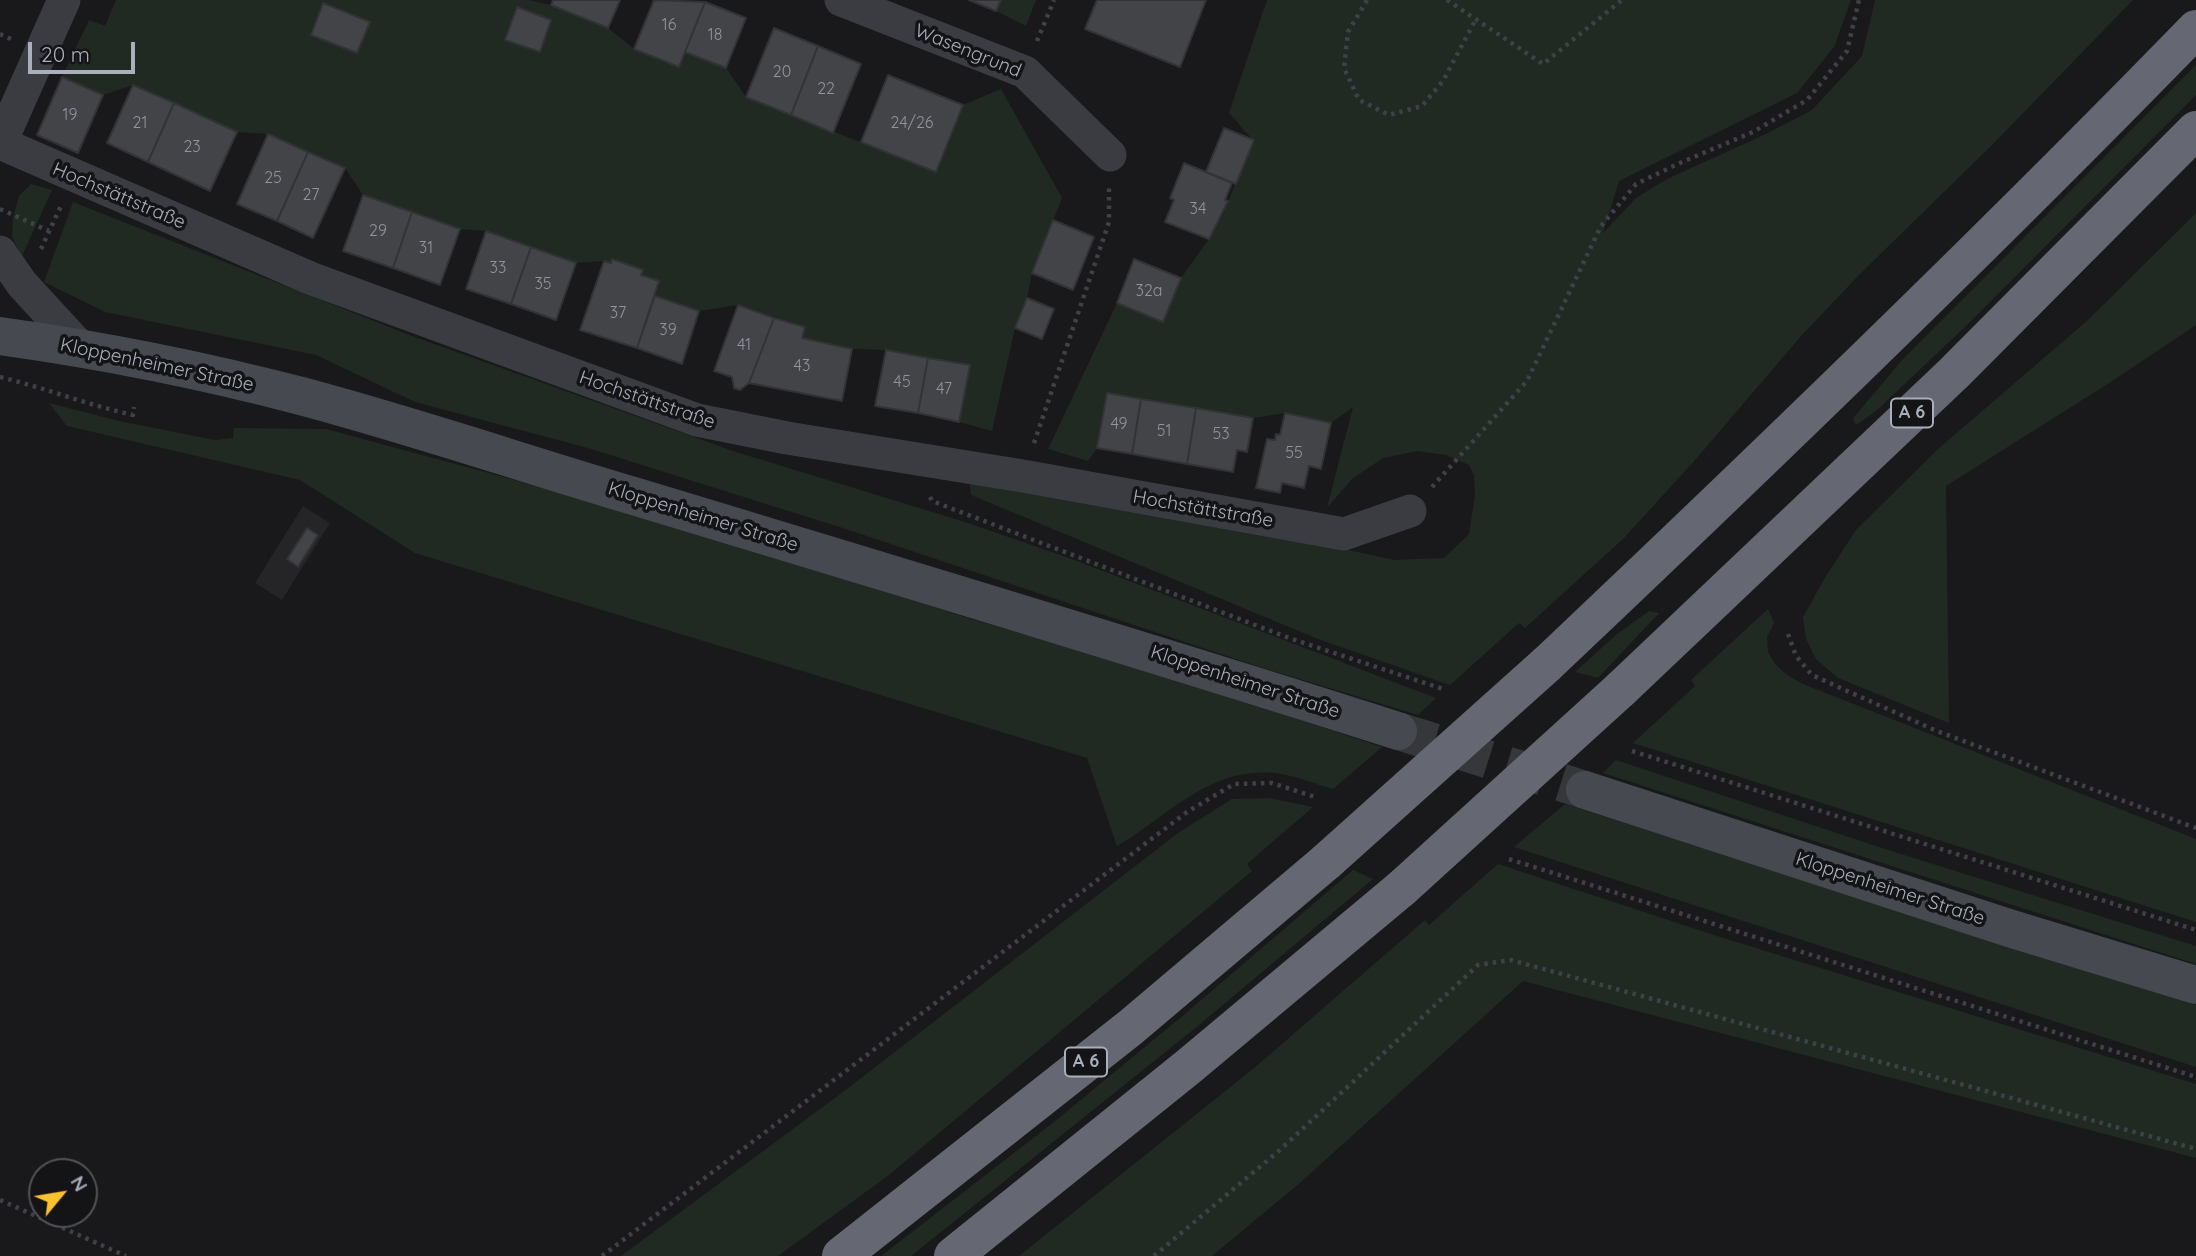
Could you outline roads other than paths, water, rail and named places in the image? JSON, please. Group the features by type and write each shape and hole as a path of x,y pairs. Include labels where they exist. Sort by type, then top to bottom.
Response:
{"highway":[{"name":"A 6","path":"841,1256 1130,1027 1326,862 1547,664 1829,396 2047,182 2196,29"},
{"name":"A 6","path":"953,1256 1188,1067 1402,888 1621,689 1954,373 2196,130"}],"main road":[{"name":"Kloppenheimer Straße","path":"0,336 81,348 297,395 369,415 1103,637 1398,731"},
{"name":"Kloppenheimer Straße","path":"1585,790 2009,928 2196,985"}],"street":[{"path":"0,144 64,0"},
{"name":"Wasengrund","path":"841,0 1025,72 1110,155"},
{"name":"Hochstättstraße","path":"0,144 310,278 697,420 1343,534 1410,511"},
{"path":"0,252 22,284 81,348"}],"tunnel":[{"path":"1398,731 1585,790"}]}
